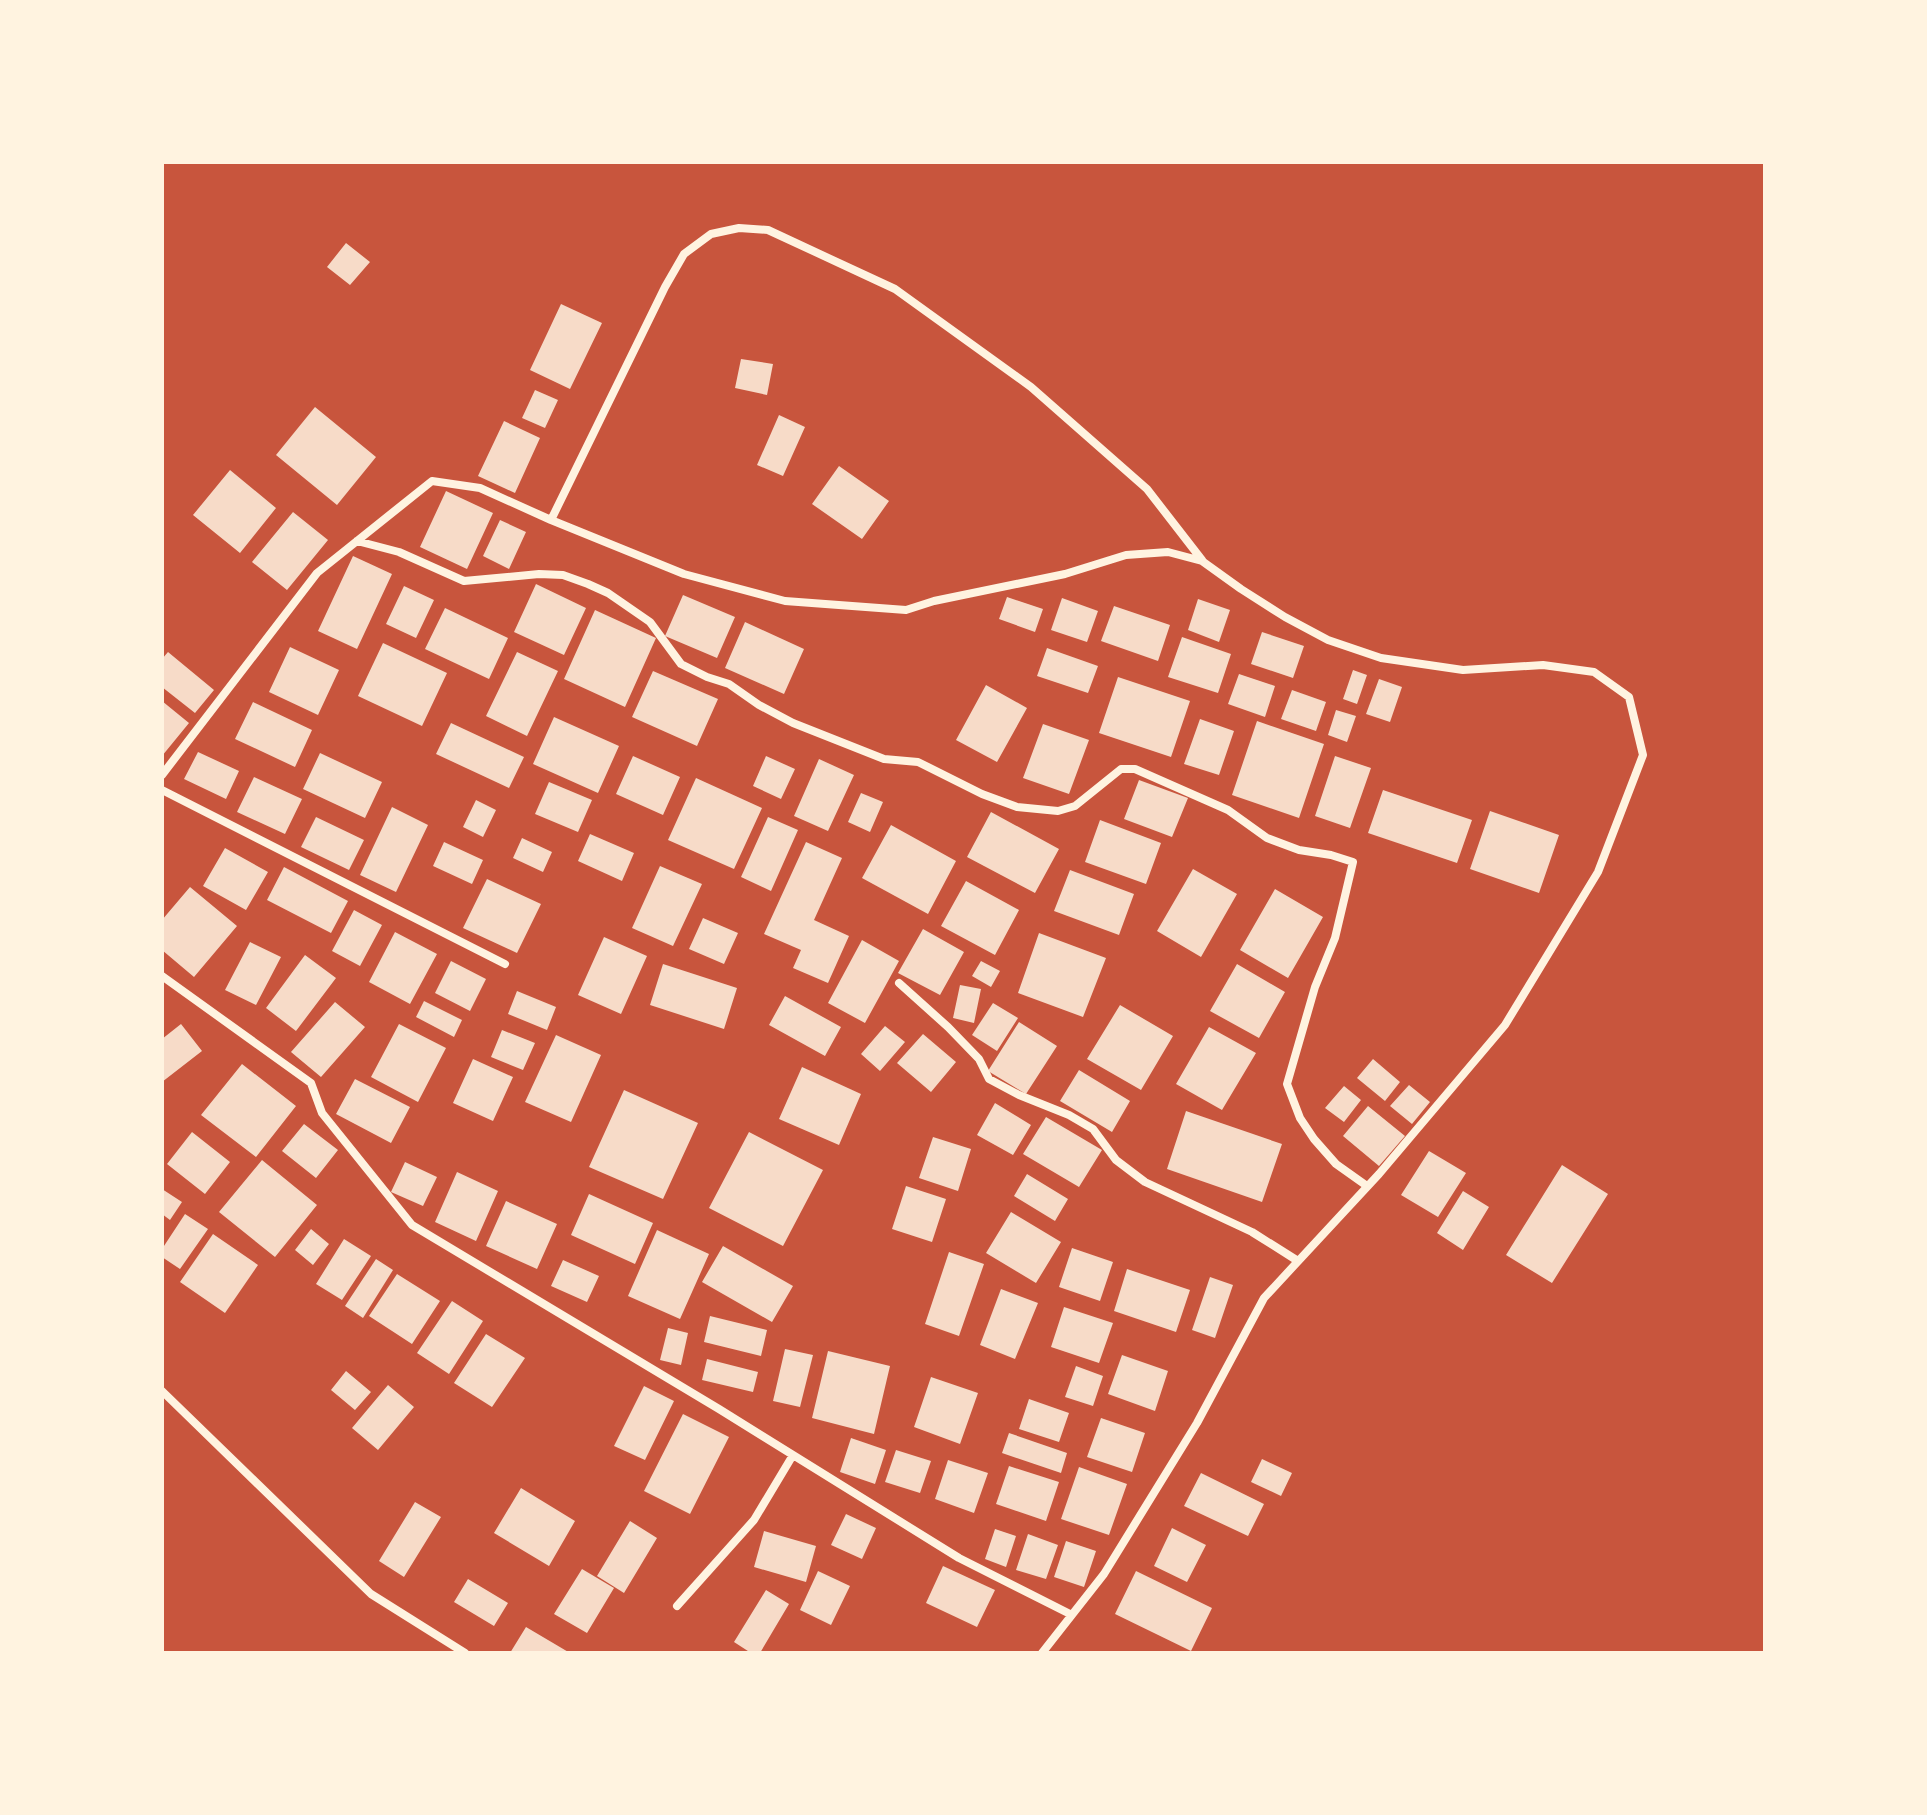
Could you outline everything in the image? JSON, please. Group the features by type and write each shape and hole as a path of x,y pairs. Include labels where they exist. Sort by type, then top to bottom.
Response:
{"street":[{"path":"551,520 684,254 711,234 739,228 768,230 895,289 1031,387 1147,489 1202,561 1285,617 1328,640 1381,658 1463,670 1543,665 1594,672 1629,697 1643,755 1598,872 1505,1025 1367,1186 1264,1298 1197,1423 1104,1574 1042,1653"},
{"path":"162,775 317,573 432,481 480,488 684,574 785,601 906,610 934,601 1065,574 1126,555 1168,552 1202,561"},
{"path":"357,541 399,552 464,581 539,574 563,575 588,584 608,593 650,622 681,664 729,684 793,723 884,759 918,762 982,794 1017,807 1058,811 1075,806 1121,769 1135,769 1228,810 1267,838 1299,850 1353,862 1335,938 1315,987 1287,1084 1300,1118 1314,1139 1336,1164 1367,1186"},
{"path":"162,790 505,964"},
{"path":"162,976 311,1083 322,1113 412,1225 959,1558 1072,1615"},
{"path":"899,983 979,1059 989,1079 1093,1129 1116,1160 1145,1182 1252,1232 1298,1261"},
{"path":"162,1391 371,1594 465,1653"},
{"path":"677,1606 754,1520 793,1455"}],"building":[{"path":"346,243 370,262 350,285 327,267"},
{"path":"561,304 602,323 570,389 530,370"},
{"path":"741,359 773,364 767,395 735,388"},
{"path":"535,390 558,400 545,428 522,418"},
{"path":"315,407 376,457 337,505 276,455"},
{"path":"779,415 805,427 783,476 757,465"},
{"path":"504,421 540,438 515,493 478,476"},
{"path":"839,466 889,501 862,539 812,504"},
{"path":"230,470 276,508 240,553 193,515"},
{"path":"446,491 493,513 467,569 420,547"},
{"path":"293,512 328,540 287,590 252,562"},
{"path":"500,520 526,532 509,569 483,556"},
{"path":"353,556 392,574 357,649 318,631"},
{"path":"536,584 586,608 564,655 514,632"},
{"path":"404,586 434,600 416,638 386,624"},
{"path":"683,595 735,617 717,658 665,636"},
{"path":"1007,597 1043,609 1035,632 999,619"},
{"path":"1062,598 1098,611 1087,642 1051,630"},
{"path":"1198,599 1230,610 1219,642 1188,630"},
{"path":"1114,606 1170,625 1158,661 1101,641"},
{"path":"445,608 508,638 489,679 425,649"},
{"path":"595,610 656,638 625,707 564,679"},
{"path":"745,622 804,649 784,694 725,668"},
{"path":"1262,632 1304,646 1293,678 1251,664"},
{"path":"1182,637 1231,654 1218,693 1168,677"},
{"path":"383,643 447,673 422,726 358,696"},
{"path":"290,647 339,670 318,715 269,692"},
{"path":"1047,648 1098,666 1088,693 1037,676"},
{"path":"168,652 214,690 195,713 162,687 162,659"},
{"path":"517,652 558,671 527,736 486,716"},
{"path":"1353,670 1367,675 1357,704 1343,699"},
{"path":"653,671 718,699 697,746 632,717"},
{"path":"1239,674 1275,686 1265,717 1228,704"},
{"path":"1118,677 1190,701 1171,757 1099,733"},
{"path":"1379,679 1402,687 1390,722 1366,714"},
{"path":"986,685 1027,708 997,762 956,740"},
{"path":"1292,690 1326,702 1316,731 1281,719"},
{"path":"162,701 189,723 162,756"},
{"path":"253,702 312,730 295,767 235,739"},
{"path":"1336,710 1356,716 1347,742 1328,735"},
{"path":"554,717 619,746 598,793 533,764"},
{"path":"1200,719 1234,731 1219,775 1184,764"},
{"path":"1257,721 1324,744 1299,818 1232,795"},
{"path":"451,723 524,757 509,788 436,754"},
{"path":"1043,724 1089,740 1069,794 1023,778"},
{"path":"198,752 239,771 226,799 184,779"},
{"path":"320,753 382,782 365,818 303,789"},
{"path":"633,756 680,777 663,815 616,794"},
{"path":"766,756 795,769 781,799 753,786"},
{"path":"1335,756 1371,768 1350,828 1315,816"},
{"path":"819,759 854,775 828,831 794,816"},
{"path":"254,777 302,799 285,834 237,812"},
{"path":"696,778 762,808 734,869 668,840"},
{"path":"1139,780 1188,798 1172,837 1124,819"},
{"path":"549,782 592,800 578,832 535,814"},
{"path":"1383,790 1472,820 1457,863 1368,833"},
{"path":"861,793 883,802 870,832 848,822"},
{"path":"476,800 496,810 483,837 463,827"},
{"path":"392,807 428,825 396,892 360,875"},
{"path":"1490,811 1559,835 1539,893 1470,869"},
{"path":"991,812 1059,849 1035,893 967,857"},
{"path":"316,817 364,840 349,870 301,847"},
{"path":"768,817 798,830 771,891 741,877"},
{"path":"1100,820 1161,843 1146,884 1085,862"},
{"path":"891,825 956,861 928,914 862,878"},
{"path":"590,834 634,853 622,881 578,861"},
{"path":"522,838 552,852 543,872 513,858"},
{"path":"444,842 483,860 472,884 433,866"},
{"path":"806,842 842,858 814,920 849,936 828,983 793,968 801,950 764,934"},
{"path":"225,848 268,872 246,910 203,886"},
{"path":"660,866 702,884 673,946 632,928"},
{"path":"284,867 348,901 331,933 267,900"},
{"path":"1193,869 1237,894 1201,957 1157,931"},
{"path":"1070,870 1134,894 1119,935 1054,911"},
{"path":"487,879 541,904 517,953 463,928"},
{"path":"966,881 1019,910 995,955 941,926"},
{"path":"190,887 237,926 194,977 162,950 162,920"},
{"path":"1275,889 1323,917 1288,978 1240,950"},
{"path":"354,910 382,925 360,966 332,951"},
{"path":"703,918 738,933 724,964 689,949"},
{"path":"923,929 964,952 940,995 898,973"},
{"path":"395,932 437,954 410,1004 369,982"},
{"path":"1039,933 1106,958 1083,1017 1018,993"},
{"path":"604,937 647,956 621,1014 578,995"},
{"path":"862,940 899,961 865,1023 828,1003"},
{"path":"250,942 281,957 256,1005 225,990"},
{"path":"305,955 336,978 296,1031 266,1008"},
{"path":"451,961 486,979 470,1011 435,993"},
{"path":"981,961 1000,971 991,987 972,976"},
{"path":"663,964 737,988 724,1029 650,1005"},
{"path":"1237,964 1285,992 1259,1038 1210,1011"},
{"path":"960,985 981,989 974,1023 953,1018"},
{"path":"517,991 556,1007 547,1030 508,1014"},
{"path":"785,996 841,1027 825,1056 769,1025"},
{"path":"424,1001 462,1020 454,1037 416,1017"},
{"path":"335,1002 365,1027 321,1077 291,1052"},
{"path":"993,1003 1018,1018 997,1051 972,1035"},
{"path":"1120,1005 1173,1036 1141,1090 1087,1059"},
{"path":"1019,1022 1057,1046 1026,1094 988,1071"},
{"path":"181,1024 202,1051 162,1082 162,1039"},
{"path":"399,1024 446,1048 418,1102 371,1077"},
{"path":"885,1026 905,1042 880,1071 861,1054"},
{"path":"1209,1027 1256,1053 1222,1110 1176,1084"},
{"path":"502,1030 535,1043 523,1070 491,1057"},
{"path":"923,1034 956,1062 931,1092 897,1063"},
{"path":"556,1035 601,1055 571,1122 525,1102"},
{"path":"473,1059 513,1077 493,1121 453,1103"},
{"path":"1373,1059 1400,1082 1385,1101 1357,1078"},
{"path":"242,1064 296,1106 256,1157 201,1115"},
{"path":"802,1067 861,1094 839,1145 779,1119"},
{"path":"1079,1070 1130,1101 1112,1132 1060,1101"},
{"path":"355,1079 410,1107 391,1143 336,1114"},
{"path":"1409,1085 1430,1102 1412,1124 1390,1106"},
{"path":"1344,1086 1361,1100 1344,1122 1325,1108"},
{"path":"624,1090 698,1123 663,1199 589,1167"},
{"path":"995,1103 1031,1125 1013,1155 977,1135"},
{"path":"1368,1106 1405,1136 1379,1166 1343,1136"},
{"path":"1186,1111 1282,1144 1262,1202 1167,1169"},
{"path":"1046,1117 1102,1150 1079,1187 1023,1154"},
{"path":"304,1124 338,1150 316,1178 282,1151"},
{"path":"192,1132 230,1162 205,1194 167,1164"},
{"path":"749,1132 823,1170 783,1246 709,1208"},
{"path":"933,1137 971,1149 958,1191 919,1178"},
{"path":"1429,1151 1466,1173 1438,1217 1401,1195"},
{"path":"262,1160 317,1205 275,1257 219,1212"},
{"path":"405,1162 437,1177 423,1206 391,1192"},
{"path":"1562,1165 1608,1194 1552,1283 1506,1255"},
{"path":"457,1172 498,1191 476,1241 435,1222"},
{"path":"1027,1174 1068,1199 1055,1221 1014,1196"},
{"path":"906,1186 946,1199 932,1242 892,1229"},
{"path":"162,1189 182,1202 170,1220 162,1214"},
{"path":"1463,1191 1489,1207 1463,1250 1437,1233"},
{"path":"589,1194 653,1223 635,1264 571,1235"},
{"path":"506,1201 557,1224 537,1269 486,1246"},
{"path":"1011,1212 1061,1242 1036,1283 986,1253"},
{"path":"185,1214 208,1229 180,1269 162,1257 162,1249"},
{"path":"311,1229 329,1244 313,1265 295,1250"},
{"path":"657,1230 709,1254 680,1319 628,1296"},
{"path":"213,1234 258,1265 225,1313 180,1282"},
{"path":"344,1239 371,1256 342,1300 316,1284"},
{"path":"723,1246 793,1286 772,1322 702,1282"},
{"path":"1072,1248 1113,1262 1100,1301 1059,1287"},
{"path":"949,1252 984,1264 959,1336 925,1324"},
{"path":"376,1259 393,1270 363,1318 345,1306"},
{"path":"563,1260 599,1276 587,1302 551,1286"},
{"path":"1127,1269 1190,1290 1176,1332 1114,1311"},
{"path":"397,1274 440,1301 412,1344 369,1316"},
{"path":"1210,1277 1233,1285 1215,1338 1192,1330"},
{"path":"1001,1289 1038,1303 1015,1359 980,1345"},
{"path":"452,1301 483,1321 449,1374 417,1353"},
{"path":"1064,1307 1113,1323 1099,1363 1051,1347"},
{"path":"710,1316 767,1330 761,1356 704,1342"},
{"path":"668,1328 688,1333 681,1365 660,1360"},
{"path":"486,1334 525,1358 492,1407 454,1383"},
{"path":"785,1349 813,1355 800,1407 773,1401"},
{"path":"828,1351 890,1366 874,1434 812,1418"},
{"path":"1122,1355 1168,1371 1155,1411 1108,1394"},
{"path":"707,1359 758,1372 753,1392 702,1380"},
{"path":"1076,1366 1103,1376 1093,1406 1065,1397"},
{"path":"346,1371 371,1392 355,1410 331,1390"},
{"path":"931,1377 978,1393 960,1444 914,1427"},
{"path":"388,1385 414,1407 378,1450 352,1428"},
{"path":"644,1386 674,1401 645,1460 614,1446"},
{"path":"1029,1399 1069,1413 1059,1442 1019,1429"},
{"path":"683,1414 729,1437 690,1514 644,1491"},
{"path":"1101,1418 1145,1433 1132,1472 1087,1457"},
{"path":"1009,1433 1067,1453 1061,1473 1002,1453"},
{"path":"851,1438 886,1450 875,1484 840,1472"},
{"path":"896,1450 931,1461 920,1493 885,1482"},
{"path":"1262,1459 1292,1473 1281,1496 1251,1482"},
{"path":"948,1460 988,1473 974,1513 935,1499"},
{"path":"1009,1466 1059,1482 1046,1521 996,1504"},
{"path":"1079,1467 1127,1484 1109,1535 1061,1519"},
{"path":"1201,1473 1264,1504 1248,1536 1184,1506"},
{"path":"521,1488 575,1521 549,1566 494,1533"},
{"path":"415,1502 441,1517 404,1577 379,1561"},
{"path":"846,1514 876,1528 862,1559 831,1545"},
{"path":"630,1521 657,1538 624,1593 597,1576"},
{"path":"1172,1528 1206,1545 1187,1582 1154,1566"},
{"path":"995,1529 1016,1536 1006,1567 985,1559"},
{"path":"764,1531 816,1546 806,1582 754,1567"},
{"path":"1028,1534 1058,1545 1046,1579 1016,1570"},
{"path":"1066,1541 1096,1551 1084,1587 1054,1577"},
{"path":"943,1566 995,1590 977,1627 926,1603"},
{"path":"582,1569 614,1588 587,1633 554,1614"},
{"path":"818,1571 850,1586 831,1625 800,1610"},
{"path":"1136,1571 1212,1608 1191,1651 1115,1614"},
{"path":"468,1579 508,1603 494,1626 454,1602"},
{"path":"766,1590 789,1604 760,1653 751,1653 734,1642"},
{"path":"526,1627 570,1653 510,1653"}]}
